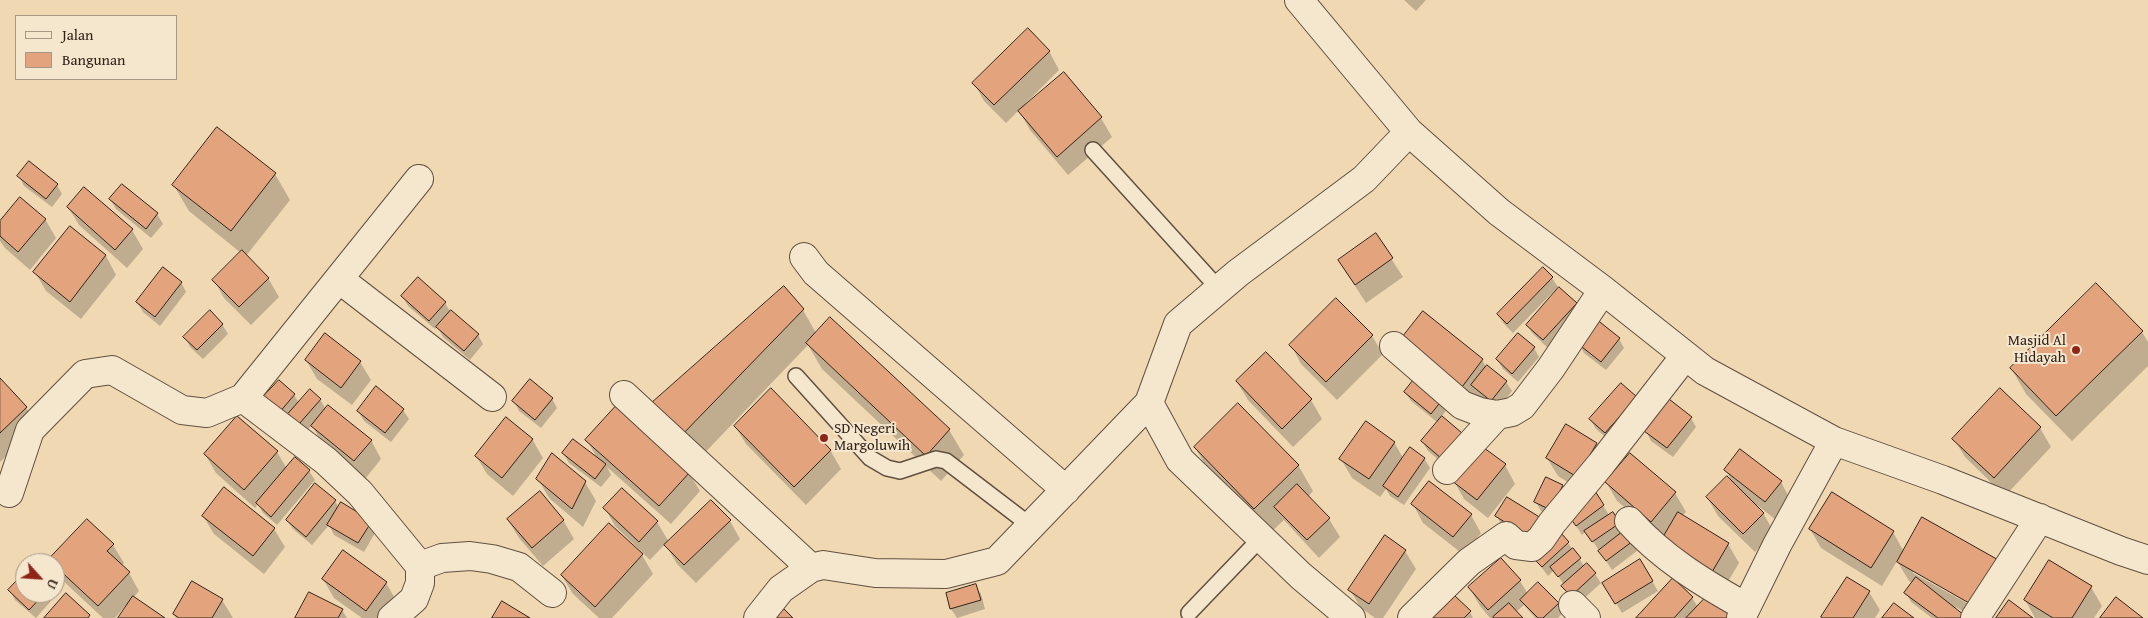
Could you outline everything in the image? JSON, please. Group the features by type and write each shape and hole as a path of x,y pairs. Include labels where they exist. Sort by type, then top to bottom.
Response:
{"street":[{"path":"1299,0 1409,132 1499,212 1603,290 1705,371 1834,441 1943,480 2148,560"},
{"path":"758,618 781,589 811,568 823,565 875,573 946,574 997,561 1149,403 1178,324 1297,228 1364,179 1409,132"},
{"path":"3,496 30,430 86,374 112,370 182,410 207,413 242,398 419,179"},
{"path":"804,257 816,273 1066,490"},
{"path":"339,279 492,397"},
{"path":"1394,346 1462,405 1480,412 1497,415 1512,412 1522,406 1551,368 1603,290"},
{"path":"1412,618 1468,562 1506,536 1516,545 1532,547 1541,540 1685,356"},
{"path":"624,395 811,568"},
{"path":"242,398 326,462 360,492 420,566 420,583 414,599 392,618"},
{"path":"1149,403 1180,460 1301,576 1351,618"},
{"path":"1447,470 1497,415"},
{"path":"1629,521 1659,550 1743,612 1834,441"},
{"path":"1976,618 2040,518"},
{"path":"420,566 442,558 470,556 492,559 520,566 552,592"}],"lane":[{"path":"1093,150 1219,290"},
{"path":"796,376 870,458 887,468 900,471 936,459 946,461 1031,526"},
{"path":"1189,614 1261,538"}],"building":[{"path":"1028,28 1050,51 994,105 972,83"},
{"path":"1064,72 1102,117 1057,157 1018,111"},
{"path":"217,127 276,173 231,231 172,185"},
{"path":"29,161 58,184 46,199 17,176"},
{"path":"122,184 158,213 146,229 109,199"},
{"path":"84,187 133,229 115,250 67,207"},
{"path":"20,197 46,219 18,252 0,236 0,221"},
{"path":"70,226 106,255 70,302 33,272"},
{"path":"1376,233 1393,258 1355,285 1338,260"},
{"path":"242,250 269,278 239,307 212,280"},
{"path":"163,267 182,282 155,317 136,302"},
{"path":"1543,267 1553,277 1507,324 1497,314"},
{"path":"418,277 446,302 429,321 401,296"},
{"name":"Masjid Al Hidayah","path":"2096,283 2143,331 2056,416 2010,368"},
{"path":"784,286 804,309 679,438 646,408"},
{"path":"1559,287 1577,303 1543,340 1526,325"},
{"path":"1336,298 1373,335 1326,382 1289,345"},
{"path":"210,310 223,324 197,350 183,337"},
{"path":"451,310 479,334 464,351 436,327"},
{"path":"1423,311 1483,359 1462,387 1401,339"},
{"name":"SD Negeri Margoluwih","path":"830,317 950,429 926,456 806,343"},
{"path":"1596,319 1620,338 1601,362 1577,343"},
{"path":"325,333 361,361 341,388 305,360"},
{"path":"1518,333 1535,347 1512,374 1496,359"},
{"path":"1266,352 1312,399 1282,429 1236,381"},
{"path":"1487,365 1507,381 1491,401 1471,385"},
{"path":"1419,373 1446,395 1431,414 1404,392"},
{"path":"0,378 27,407 0,433"},
{"path":"530,379 553,398 535,420 512,401"},
{"path":"279,380 295,394 279,413 262,398"},
{"path":"1621,383 1637,397 1605,433 1589,419"},
{"path":"376,386 404,409 385,433 357,411"},
{"name":"SD Negeri Margoluwih","path":"771,388 831,450 794,487 734,426"},
{"path":"2000,388 2041,427 1994,478 1952,439"},
{"path":"310,389 321,399 299,424 288,414"},
{"path":"1669,399 1692,417 1667,448 1644,431"},
{"path":"1238,403 1299,465 1254,509 1194,447"},
{"path":"328,405 372,440 354,461 311,426"},
{"path":"616,406 690,472 659,506 585,440"},
{"path":"237,416 278,451 244,490 204,454"},
{"path":"1442,416 1462,433 1441,458 1421,441"},
{"path":"506,417 533,439 502,478 475,456"},
{"path":"1366,421 1395,442 1369,479 1339,459"},
{"path":"1566,424 1597,443 1577,477 1546,458"},
{"path":"573,439 606,464 595,479 562,453"},
{"path":"1480,445 1506,464 1477,500 1452,481"},
{"path":"1410,447 1425,458 1398,497 1383,486"},
{"path":"1740,449 1782,481 1765,502 1724,470"},
{"path":"552,453 586,481 572,509 536,479"},
{"path":"1630,453 1676,492 1651,522 1605,482"},
{"path":"295,457 310,470 271,517 256,503"},
{"path":"1727,476 1764,513 1743,534 1706,497"},
{"path":"1546,477 1563,485 1551,510 1534,502"},
{"path":"1429,481 1472,514 1453,537 1411,504"},
{"path":"315,483 336,500 306,537 286,520"},
{"path":"1297,484 1330,518 1307,540 1274,507"},
{"path":"224,487 275,528 253,556 202,516"},
{"path":"622,488 658,521 639,542 603,508"},
{"path":"540,491 564,520 532,548 507,519"},
{"path":"1595,491 1604,505 1576,526 1566,512"},
{"path":"1832,492 1894,531 1871,568 1809,529"},
{"path":"1507,497 1541,518 1529,537 1495,516"},
{"path":"711,500 731,520 684,565 664,545"},
{"path":"341,502 372,521 358,543 327,525"},
{"path":"1613,512 1620,523 1592,542 1584,531"},
{"path":"1678,512 1729,543 1712,572 1661,541"},
{"path":"1922,517 2002,562 1976,607 1897,562"},
{"path":"87,519 114,544 107,551 130,572 98,606 65,575 65,553 55,553"},
{"path":"609,523 643,554 595,607 561,575"},
{"path":"1625,530 1633,541 1606,561 1598,551"},
{"path":"1561,533 1569,542 1542,567 1533,558"},
{"path":"1385,535 1406,550 1369,604 1348,590"},
{"path":"1573,548 1581,558 1558,577 1550,567"},
{"path":"343,550 387,582 366,611 322,579"},
{"path":"1501,558 1521,580 1488,610 1468,587"},
{"path":"1640,559 1653,581 1615,604 1602,583"},
{"path":"2049,560 2092,586 2072,618 2053,618 2024,600"},
{"path":"1587,563 1596,573 1571,596 1561,586"},
{"path":"1847,577 1870,591 1853,618 1821,617"},
{"path":"1916,577 1964,615 1962,618 1938,618 1904,593"},
{"path":"1673,578 1693,597 1674,618 1636,618"},
{"path":"192,581 223,599 212,618 179,618 173,614"},
{"path":"1538,582 1559,603 1543,618 1538,618 1520,600"},
{"path":"15,583 15,597 8,590"},
{"path":"976,584 981,600 950,609 946,593"},
{"path":"309,592 343,609 338,618 295,618"},
{"path":"66,593 90,615 88,618 44,618 57,603 65,603"},
{"path":"1708,595 1731,616 1729,618 1686,618"},
{"path":"133,596 165,618 118,618"},
{"path":"1455,596 1471,611 1464,618 1433,618"},
{"path":"2116,597 2143,618 2100,618"},
{"path":"2009,600 2033,618 1996,618"},
{"path":"502,601 530,618 492,618"},
{"path":"22,603 36,603 29,610"},
{"path":"1509,603 1523,618 1493,617"},
{"path":"1894,603 1914,618 1882,618"},
{"path":"779,604 793,618 764,618"}],"place":[{"name":"Masjid Al Hidayah","path":"2076,350"},
{"name":"SD Negeri Margoluwih","path":"824,438"}]}
